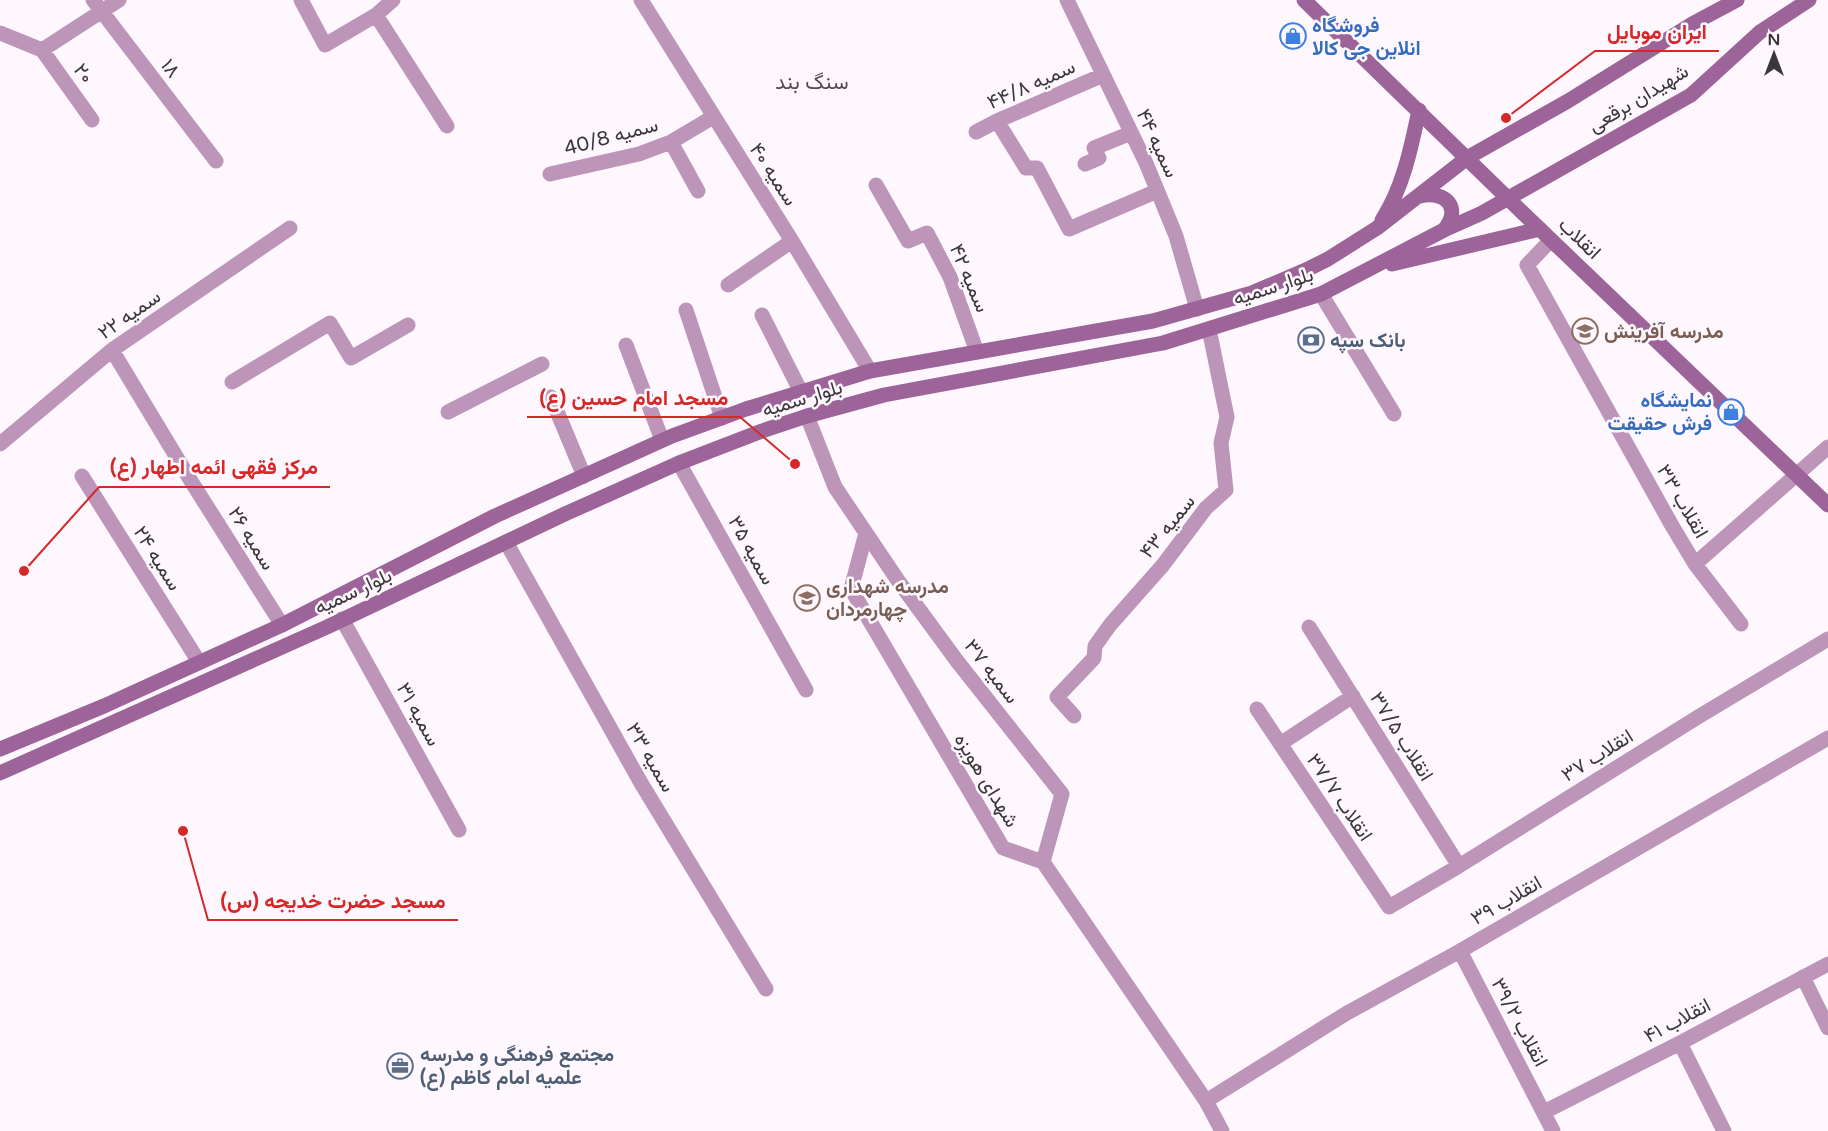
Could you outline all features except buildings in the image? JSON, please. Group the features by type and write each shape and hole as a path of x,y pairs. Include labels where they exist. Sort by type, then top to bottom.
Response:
{"main road":[{"name":"انقلاب","path":"1304,0 1828,505"},
{"name":"شهیدان برقعی","path":"1467,158 1568,101 1692,24 1737,0"},
{"name":"شهیدان برقعی","path":"1508,198 1690,95 1760,33 1809,0"},
{"path":"1377,228 1392,205 1404,171 1419,110"},
{"name":"بلوار سمیه","path":"0,748 104,706 282,625 495,516 662,440 722,418 870,371 1153,321 1252,293 1328,259 1377,228 1467,158"},
{"path":"1419,196 1440,195 1448,202 1452,212 1451,222 1444,230"},
{"name":"بلوار سمیه","path":"0,773 342,619 679,463 807,416 884,395 1163,343 1321,294 1508,198"},
{"path":"1368,270 1546,234"}],"street":[{"path":"0,33 42,50 97,6 118,0"},
{"path":"301,0 326,45 376,15 393,0"},
{"name":"سمیه ۴۰","path":"640,0 792,241 870,371"},
{"name":"سمیه ۴۴","path":"1067,0 1131,133 1176,236 1197,309"},
{"name":"۱۸","path":"97,6 216,161"},
{"path":"376,15 447,126"},
{"name":"۲۰","path":"42,50 92,120"},
{"name":"سمیه ۴۴/۸","path":"976,132 1102,75"},
{"name":"سمیه 40/8","path":"550,174 639,154 670,142 713,117"},
{"path":"997,121 1026,168 1037,168 1069,229 1157,192"},
{"path":"1085,164 1099,158 1094,148 1131,133"},
{"path":"670,142 699,191"},
{"name":"سمیه ۴۲","path":"876,185 908,241 927,233 950,277 977,352"},
{"name":"سمیه ۲۲","path":"0,444 112,351 290,228"},
{"name":"انقلاب ۳۳","path":"1546,234 1527,265 1695,564 1741,624"},
{"path":"728,285 792,241"},
{"path":"1321,294 1394,414"},
{"path":"686,310 722,418"},
{"path":"762,315 801,392"},
{"path":"232,382 330,323 351,358 408,326"},
{"name":"سمیه ۴۳","path":"1074,716 1057,697 1094,658 1095,646 1110,625 1163,565 1206,508 1226,490 1221,443 1227,417 1209,329"},
{"path":"626,345 662,440"},
{"name":"سمیه ۲۶","path":"112,351 282,625"},
{"path":"448,412 542,364"},
{"path":"551,397 584,476"},
{"name":"سمیه ۳۷","path":"807,416 835,487 899,582 957,661 1062,794 1043,862"},
{"path":"1695,564 1828,447"},
{"name":"سمیه ۳۵","path":"679,463 806,690"},
{"name":"سمیه ۲۴","path":"82,476 199,662"},
{"name":"شهدای هویزه","path":"866,533 851,589 1003,848 1043,862"},
{"name":"سمیه ۳۳","path":"506,542 641,783 766,989"},
{"name":"سمیه ۳۱","path":"342,619 459,830"},
{"name":"انقلاب ۳۷/۵","path":"1310,627 1459,866"},
{"name":"انقلاب ۳۷","path":"1389,907 1828,639"},
{"path":"1280,744 1353,696"},
{"name":"انقلاب ۳۷/۷","path":"1257,709 1389,907"},
{"name":"انقلاب ۳۹","path":"1206,1101 1347,1013 1460,951 1828,738"},
{"path":"1043,862 1206,1101 1222,1131"},
{"name":"انقلاب ۳۹/۲","path":"1460,951 1553,1131"},
{"name":"انقلاب ۴۱","path":"1544,1112 1680,1043 1828,963"},
{"path":"1803,977 1828,1028"},
{"path":"1680,1043 1724,1131"}],"place":[{"name":"فروشگاه انلاین جی کالا","path":"1293,36"},
{"name":"ایران موبایل","path":"1506,118"},
{"name":"مدرسه آفرینش","path":"1585,331"},
{"name":"بانک سپه","path":"1311,340"},
{"name":"نمایشگاه فرش حقیقت","path":"1731,412"},
{"name":"مسجد امام حسین (ع)","path":"795,464"},
{"name":"مرکز فقهی ائمه اطهار (ع)","path":"24,571"},
{"name":"مدرسه شهداری چهارمردان","path":"807,598"},
{"name":"مسجد حضرت خدیجه (س)","path":"183,831"},
{"name":"مجتمع فرهنگی و مدرسه علمیه امام کاظم (ع)","path":"400,1066"}],"district":[{"name":"سنگ بند","path":"812,82"}]}
